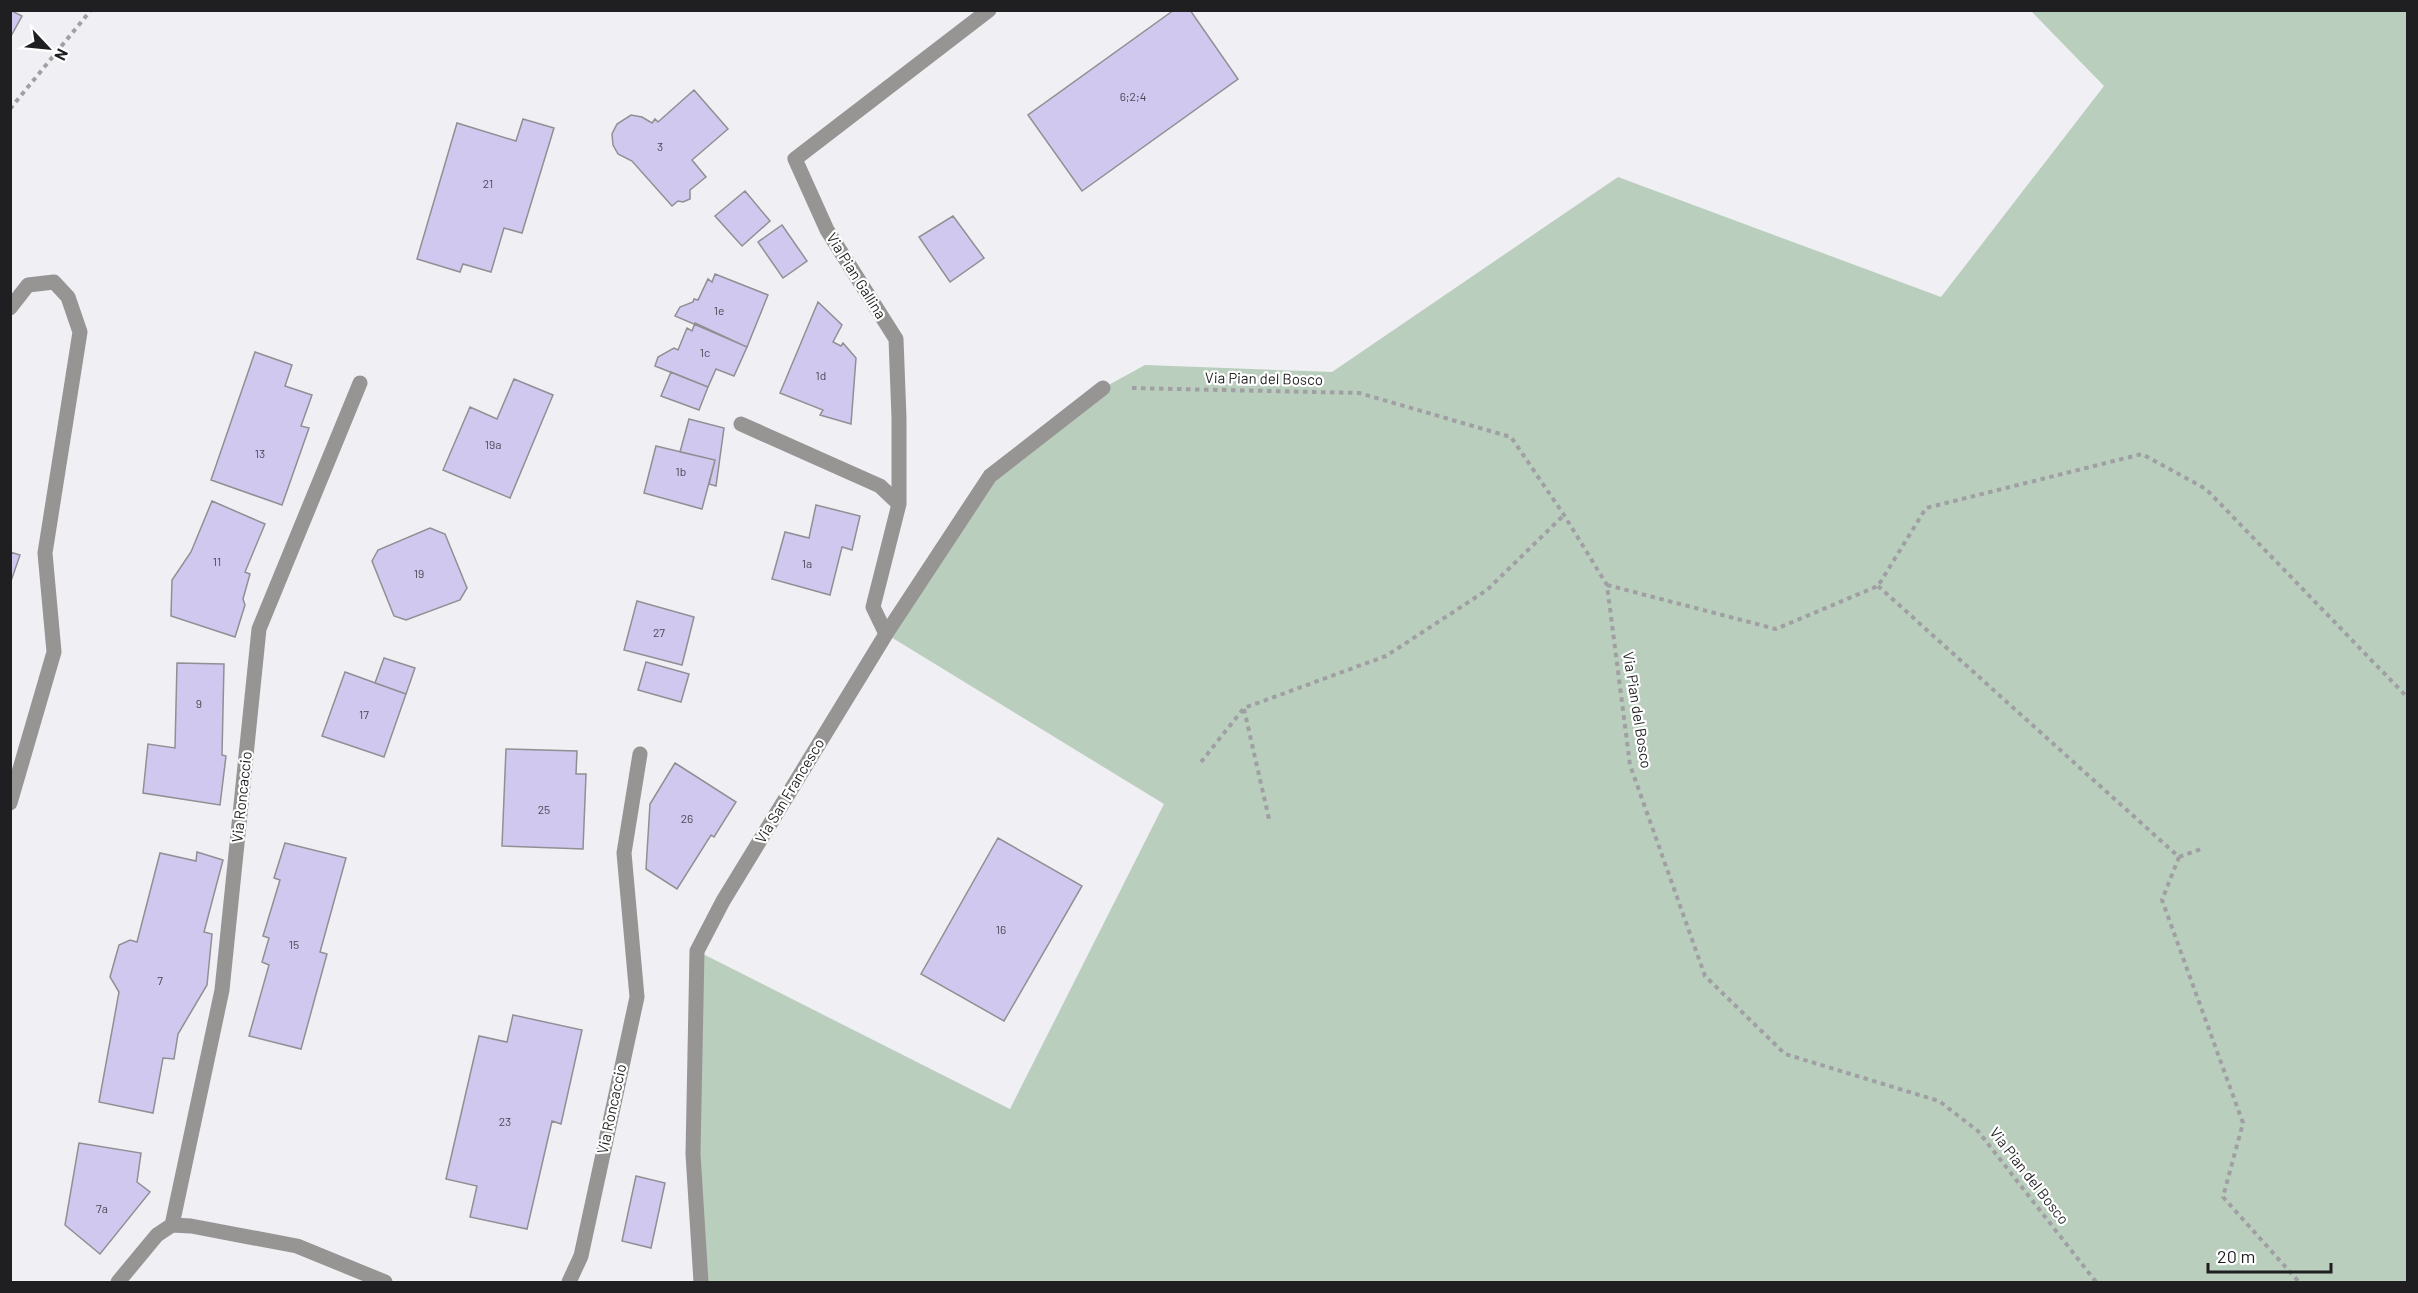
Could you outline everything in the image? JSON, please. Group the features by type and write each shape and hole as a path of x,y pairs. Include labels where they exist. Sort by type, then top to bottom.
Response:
{"street":[{"name":"Via Pian Gallina","path":"886,634 873,607 899,504 896,339 827,230 795,159 989,10"},
{"path":"10,308 28,285 54,282 68,297 80,332 45,554 54,652 10,802"},
{"name":"Via Roncaccio","path":"172,1225 222,990 260,629 360,383"},
{"name":"Via San Francesco","path":"700,1282 693,1154 697,951 723,901 886,634 990,476 1103,388"},
{"path":"741,424 880,486 899,504"},
{"name":"Via Roncaccio","path":"569,1282 581,1256 637,997 624,853 640,754"},
{"path":"118,1282 157,1235 172,1225 191,1226 297,1246 385,1282"}],"path":[{"path":"10,109 91,10"},
{"name":"Via Pian del Bosco","path":"1103,388 1359,393 1511,437 1564,515 1607,585 1630,765 1705,976 1785,1054 1939,1101 1978,1131 2096,1282"},
{"path":"1607,585 1776,629 1878,586 1926,508 2142,454 2206,489 2408,698"},
{"path":"1202,762 1244,708 1386,656 1487,590 1564,515"},
{"path":"1878,586 2179,857"},
{"path":"1244,708 1269,819"},
{"path":"2201,849 2179,857 2162,900 2243,1123 2223,1197 2299,1282"}],"green space":[{"path":"2031,11 2407,11 2407,1282 701,1282 697,951 1010,1109 1164,804 886,634 990,476 1103,388 1145,365 1332,372 1618,177 1941,297 2104,86"}],"building":[{"path":"10,10 22,16 10,38"},
{"path":"1174,10 1190,10 1238,79 1082,191 1028,115"},
{"path":"694,90 728,129 692,160 706,177 690,190 690,199 683,202 678,201 672,206 632,161 618,154 613,145 612,134 617,124 631,115 642,117 652,123 655,119 658,122"},
{"path":"523,119 554,128 522,233 504,228 491,272 463,264 460,272 417,259 457,123 516,141"},
{"path":"745,191 770,221 742,246 715,216"},
{"path":"953,216 984,258 950,282 919,237"},
{"path":"782,225 807,261 783,278 758,242"},
{"path":"715,274 768,295 747,347 675,316 680,307 693,302 694,299 698,300 708,279 712,282"},
{"path":"818,302 842,325 833,342 841,346 843,343 856,358 851,424 820,415 823,410 780,393"},
{"path":"695,323 747,347 734,376 716,369 708,387 655,366 658,357 674,348 678,350 687,328 692,331"},
{"path":"255,352 292,365 285,386 312,395 301,426 309,428 282,505 211,480"},
{"path":"671,372 708,387 699,410 661,396"},
{"path":"514,379 553,395 510,498 443,470 470,407 497,419"},
{"path":"689,419 724,428 716,486 709,484 715,460 680,452"},
{"path":"656,446 715,460 702,509 644,493"},
{"path":"212,501 265,524 245,572 250,574 243,599 245,605 235,637 171,616 172,580 191,552"},
{"path":"816,505 860,516 852,550 842,547 830,595 772,579 785,532 809,538"},
{"path":"430,528 445,534 467,588 460,600 406,620 394,616 372,561 378,550"},
{"path":"10,552 20,555 10,584"},
{"path":"637,601 694,617 682,665 624,650"},
{"path":"384,658 415,668 406,694 375,683"},
{"path":"646,662 689,674 681,702 638,690"},
{"path":"177,663 224,664 222,755 226,756 220,805 143,793 148,744 175,748"},
{"path":"345,672 406,694 384,757 322,736"},
{"path":"506,749 577,751 576,774 586,774 583,849 502,846"},
{"path":"675,763 736,802 714,837 711,835 677,889 646,869 650,804"},
{"path":"998,838 1082,886 1004,1021 921,974"},
{"path":"285,843 346,858 320,952 327,954 301,1049 249,1036 269,965 262,962 269,938 263,936 280,880 274,878"},
{"path":"197,852 223,860 204,932 212,934 207,985 178,1034 174,1059 163,1058 153,1113 99,1102 119,992 110,977 119,945 130,940 137,942 160,853 196,861"},
{"path":"513,1015 582,1030 561,1124 552,1121 527,1229 470,1217 477,1186 446,1179 479,1036 507,1042"},
{"path":"79,1143 141,1153 137,1182 150,1192 100,1254 65,1225"},
{"path":"636,1176 665,1183 651,1248 622,1241"}]}
